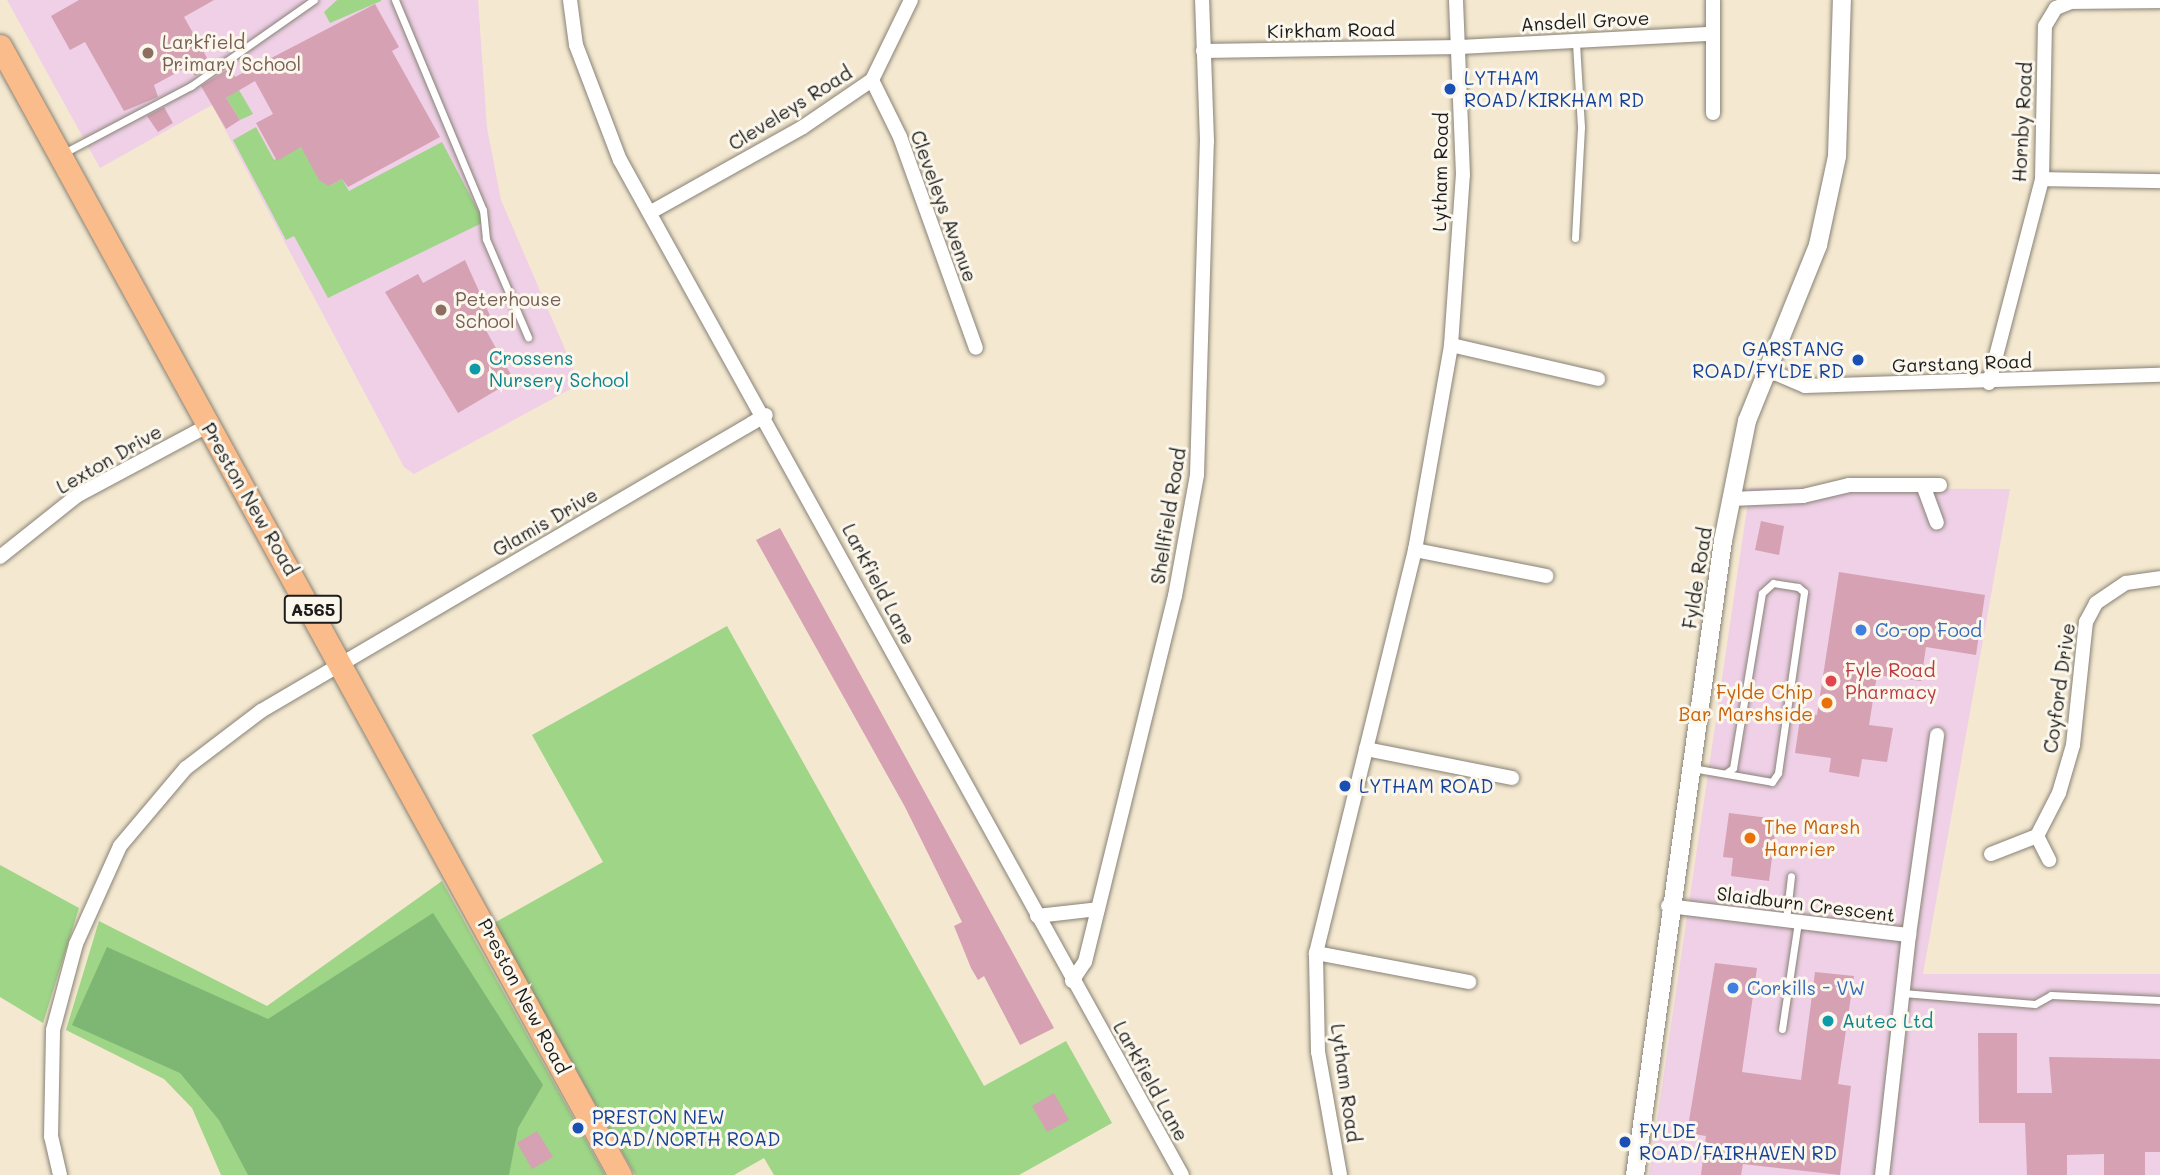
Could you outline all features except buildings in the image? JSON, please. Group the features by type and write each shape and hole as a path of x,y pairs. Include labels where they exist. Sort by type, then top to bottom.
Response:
{"highway":[{"name":"Preston New Road","path":"0,46 207,426 344,662 620,1175"}],"street":[{"name":"Larkfield Lane","path":"570,0 576,45 620,160 766,415 1072,981 1182,1175"},
{"name":"Cleveleys Road","path":"651,212 803,127 872,79 912,0"},
{"name":"Shellfield Road","path":"1072,981 1085,962 1175,596 1197,475 1204,349 1202,0"},
{"name":"Lytham Road","path":"1340,1175 1318,1052 1316,953 1415,550 1451,345 1463,175 1460,47 1456,0"},
{"path":"1713,0 1713,113"},
{"name":"Fylde Road","path":"1635,1175 1668,906 1731,499 1747,421 1818,245 1837,156 1842,0"},
{"name":"Hornby Road","path":"1989,383 2042,179 2045,26 2056,8 2071,2 2160,1"},
{"name":"Ansdell Grove","path":"1460,47 1711,34"},
{"name":"Kirkham Road","path":"1203,51 1460,47"},
{"name":"Cleveleys Avenue","path":"872,79 900,137 976,348"},
{"path":"2042,179 2160,181"},
{"path":"1451,345 1598,379"},
{"name":"Garstang Road","path":"1768,370 1805,386 1989,383 2160,375"},
{"name":"Glamis Drive","path":"60,1175 51,1137 52,1030 76,944 120,846 186,768 261,711 766,415"},
{"name":"Lexton Drive","path":"0,556 78,495 207,426"},
{"path":"1731,499 1803,496 1849,485 1940,485"},
{"path":"1923,485 1937,523"},
{"path":"1415,550 1546,576"},
{"name":"Coyford Drive","path":"2037,836 2059,793 2073,745 2086,622 2110,592 2160,578"},
{"path":"1909,935 1937,735"},
{"path":"1366,749 1512,778"},
{"path":"1990,854 2037,836 2049,860"},
{"name":"Slaidburn Crescent","path":"1668,906 1909,935 1882,1175"},
{"path":"1037,916 1098,909"},
{"path":"1316,953 1469,982"}],"lane":[{"path":"61,154 191,86 314,0"},
{"path":"395,0 483,210 486,239 528,337"},
{"path":"1575,238 1581,127 1576,41"},
{"path":"1688,767 1772,782 1778,774 1804,592 1798,587 1773,583 1762,593 1733,768 1726,773"},
{"path":"1782,1029 1792,921 1791,876"},
{"path":"1902,993 2035,1004 2051,995 2160,1000"}],"shaded area":[{"path":"7,0 478,0 487,128 501,200 580,384 414,474 404,467 212,105 100,168"},
{"path":"1750,488 2010,489 1923,974 2160,974 2160,1175 1649,1175"}],"green space":[{"path":"337,0 381,1 330,23 324,12"},
{"path":"239,90 253,114 240,120 226,98"},
{"path":"256,127 274,160 301,147 329,186 342,179 349,191 442,142 484,222 328,298 294,236 286,240 233,140"},
{"path":"727,626 984,1086 1066,1041 1112,1123 1019,1175 774,1175 764,1158 734,1175 635,1175 494,923 603,862 532,735"},
{"path":"0,865 79,908 43,1023 0,997"},
{"path":"442,881 605,1175 221,1175 192,1108 164,1079 66,1030 99,921 267,1006"},
{"path":"433,913 543,1085 518,1128 509,1175 248,1175 219,1120 180,1073 72,1025 107,947 268,1019"}],"place":[{"name":"Larkfield Primary School","path":"148,53"},
{"name":"LYTHAM ROAD/KIRKHAM RD","path":"1450,89"},
{"name":"Peterhouse School","path":"441,310"},
{"name":"GARSTANG ROAD/FYLDE RD","path":"1858,360"},
{"name":"Crossens Nursery School","path":"475,369"},
{"name":"Co-op Food","path":"1861,630"},
{"name":"Fyle Road Pharmacy","path":"1831,681"},
{"name":"Fylde Chip Bar Marshside","path":"1827,703"},
{"name":"LYTHAM ROAD","path":"1345,786"},
{"name":"The Marsh Harrier","path":"1750,838"},
{"name":"Corkills - VW","path":"1733,988"},
{"name":"Autec Ltd","path":"1828,1021"},
{"name":"PRESTON NEW ROAD/NORTH ROAD","path":"578,1128"},
{"name":"FYLDE ROAD/FAIRHAVEN RD","path":"1625,1142"}]}
